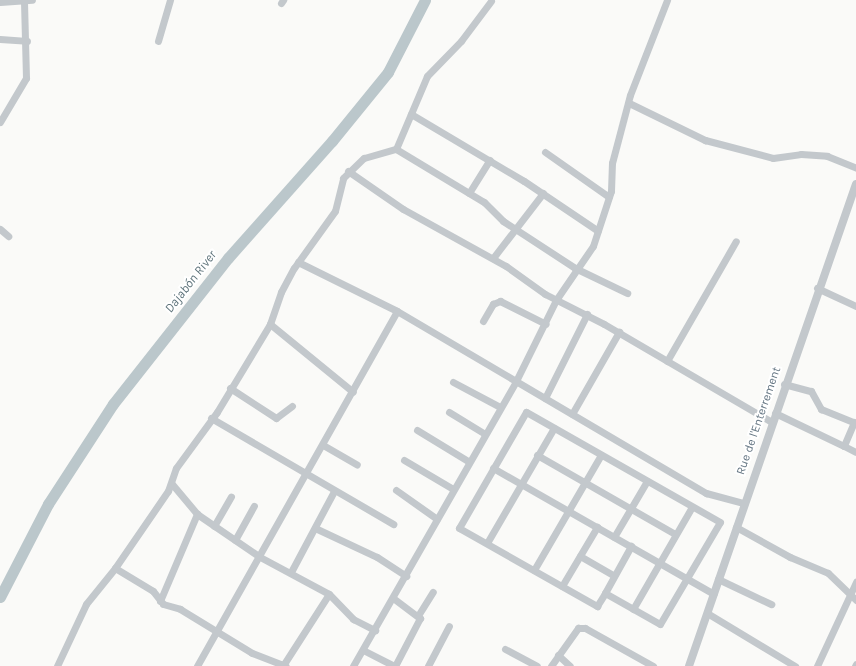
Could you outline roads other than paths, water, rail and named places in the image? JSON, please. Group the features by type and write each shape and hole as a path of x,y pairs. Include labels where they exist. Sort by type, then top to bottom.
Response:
{"street":[{"path":"0,2 32,0"},
{"path":"158,41 170,0"},
{"path":"353,666 364,650 406,576 468,461 516,381 546,324 556,300 575,268 594,246 610,197 612,163 629,103 667,0"},
{"path":"0,122 26,78 27,41 24,1"},
{"path":"396,149 427,76 461,41 491,1"},
{"path":"0,39 27,41"},
{"path":"629,103 704,140 773,158 801,154 827,156 856,168"},
{"path":"411,114 490,160 598,231"},
{"path":"57,666 86,604 115,568 172,484 176,468 211,418 270,324 281,292 298,262 332,216 348,171 373,153 396,149 469,193 515,228 575,268 627,293"},
{"path":"545,152 610,197"},
{"path":"469,193 490,160"},
{"path":"348,171 403,209 493,258 556,300 587,314 619,332 772,422"},
{"name":"Rue de l'Enterrement","path":"689,666 817,288 856,184"},
{"path":"493,258 542,193"},
{"path":"0,229 8,236"},
{"path":"667,361 736,241"},
{"path":"298,262 397,311 706,493 744,503"},
{"path":"817,288 856,306"},
{"path":"483,321 493,304 500,301 546,324"},
{"path":"197,666 215,630 260,557 397,311"},
{"path":"545,398 587,314"},
{"path":"270,324 353,392"},
{"path":"572,414 619,332"},
{"path":"453,382 500,407"},
{"path":"784,384 811,391 821,409 855,423 844,446"},
{"path":"230,388 276,418 292,406"},
{"path":"449,412 485,434"},
{"path":"605,592 660,624 720,522 526,412 459,528 597,606 631,546"},
{"path":"775,413 856,452"},
{"path":"211,418 393,524"},
{"path":"487,543 554,428"},
{"path":"417,430 468,461"},
{"path":"323,445 357,465"},
{"path":"537,455 676,534"},
{"path":"534,570 601,455"},
{"path":"404,460 453,490"},
{"path":"493,468 714,594"},
{"path":"614,536 647,481"},
{"path":"172,484 197,514 260,557 291,572 329,594 352,619 375,630"},
{"path":"396,490 437,519"},
{"path":"291,572 334,491"},
{"path":"214,526 231,496"},
{"path":"235,540 254,506"},
{"path":"633,609 692,507"},
{"path":"160,601 197,514"},
{"path":"562,586 596,526"},
{"path":"736,526 790,557 828,573 856,600"},
{"path":"315,528 377,557 406,576"},
{"path":"580,556 614,576"},
{"path":"115,568 153,591 160,601 215,630 252,652 280,664 329,594"},
{"path":"718,579 771,604"},
{"path":"817,666 849,593 856,582"},
{"path":"418,614 433,592"},
{"path":"364,650 395,666 420,618 418,614 393,598"},
{"path":"707,613 794,666"},
{"path":"428,666 449,626"},
{"path":"551,666 578,628 585,628 653,666"},
{"path":"505,649 537,666"},
{"path":"558,655 570,666"}],"waterway":[{"name":"Dajabón River","path":"0,597 48,504 113,404 228,258 332,141 388,72 425,0"}]}
